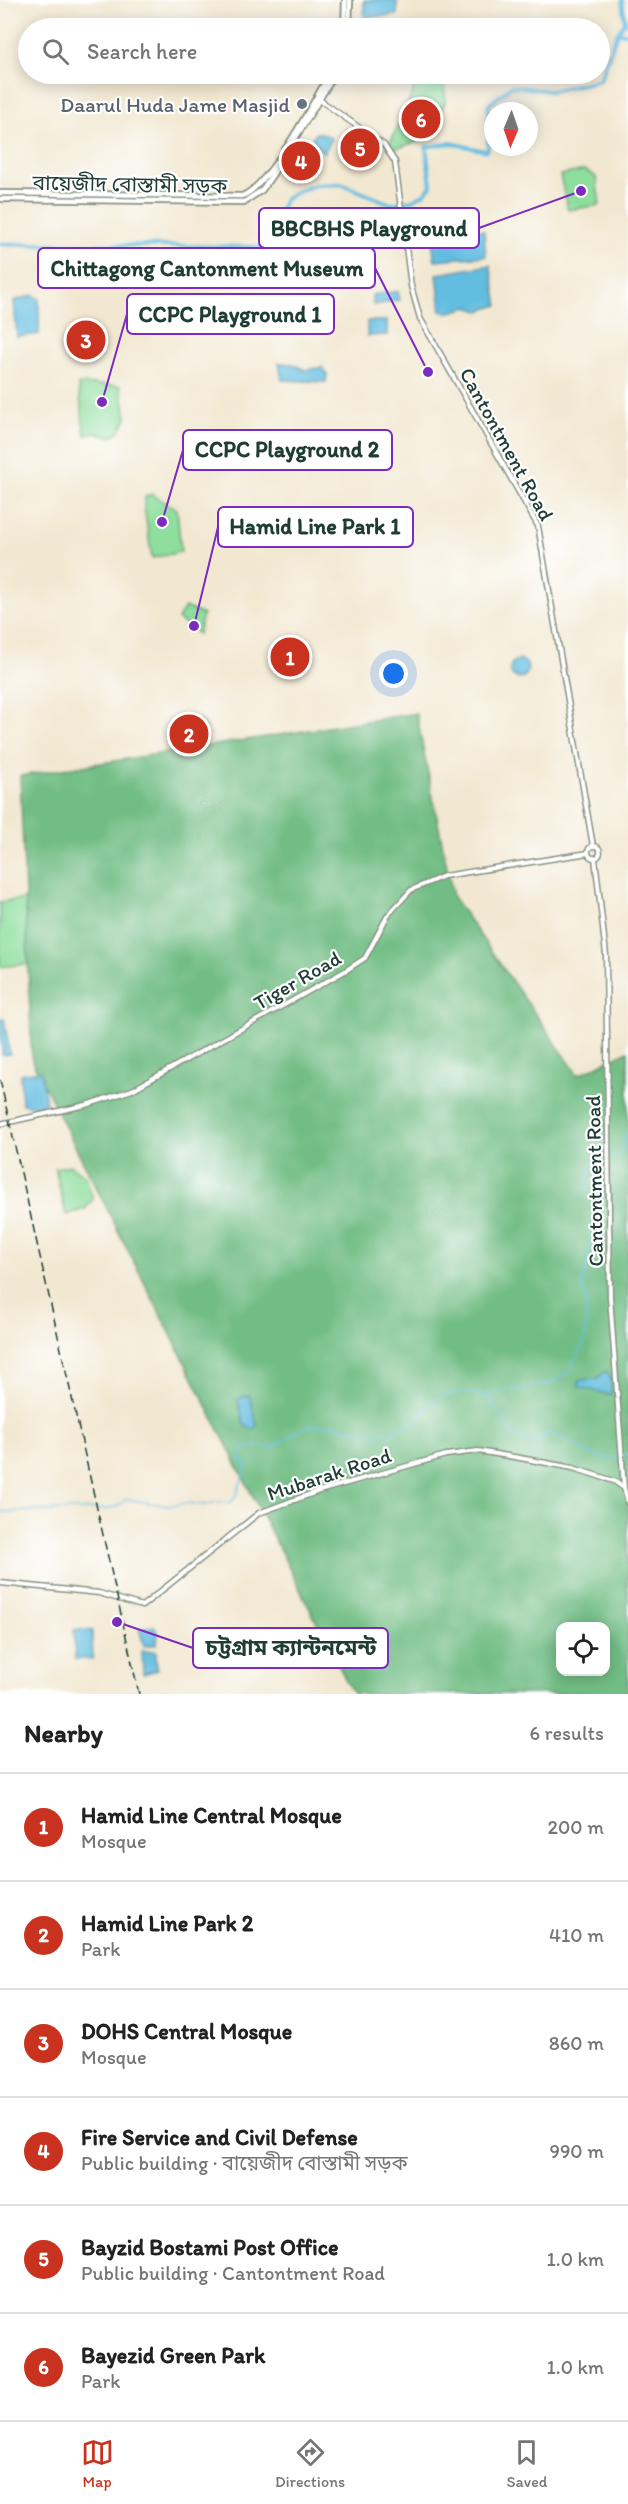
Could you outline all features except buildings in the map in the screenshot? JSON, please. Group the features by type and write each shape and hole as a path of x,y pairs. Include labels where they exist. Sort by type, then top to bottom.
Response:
{"main road":[{"path":"344,18 345,0"},
{"path":"349,18 350,0"},
{"name":"বায়েজীদ বোস্তামী সড়ক","path":"0,199 244,202 262,190 325,84"},
{"name":"বায়েজীদ বোস্তামী সড়ক","path":"0,193 242,196 250,193 267,175 328,84"}],"street":[{"name":"Cantontment Road","path":"318,98 384,146 395,162 411,286 420,318 541,536 593,846 600,851 595,858 606,955 610,1297 624,1488 628,1503"},
{"path":"593,846 588,853 595,858"},
{"name":"Tiger Road","path":"0,1124 86,1105 132,1090 345,971 365,957 388,915 411,890 444,876 588,853"},
{"name":"Mubarak Road","path":"0,1583 99,1593 142,1606 259,1513 319,1491 446,1455 478,1451 520,1458 573,1468 614,1480 624,1488"}],"green space":[{"path":"412,84 444,84 446,101 441,110 442,128 430,131 430,138 391,150 388,147 413,92"},
{"path":"585,170 596,177 600,205 568,210 560,175"},
{"path":"302,210 338,216 330,269 293,266"},
{"path":"78,384 120,386 127,418 119,432 111,437 94,433 85,435"},
{"path":"151,494 177,509 181,552 152,558 144,507 145,497"},
{"path":"185,607 203,615 198,634 178,619"},
{"path":"416,713 453,897 578,1075 628,1051 628,1694 353,1694 32,1061 20,776"},
{"path":"198,719 206,728 179,750 171,740"},
{"path":"26,899 33,963 0,967 0,902"},
{"path":"70,1165 86,1177 93,1199 85,1209 66,1215 55,1168"}],"water":[{"path":"364,0 397,0 397,15 364,17"},
{"path":"316,133 323,133 332,139 324,153 311,140"},
{"path":"484,230 486,256 435,260 431,236 433,233"},
{"path":"490,265 498,305 480,311 468,307 446,313 441,311 437,274"},
{"path":"398,291 400,300 373,305 372,295"},
{"path":"33,295 39,299 39,334 17,337 14,301"},
{"path":"367,321 387,321 387,335 367,336"},
{"path":"279,363 293,364 305,370 322,367 327,375 326,382 282,380"},
{"path":"515,660 523,660 528,665 526,676 515,678 510,673 510,665"},
{"path":"4,1019 10,1054 2,1055 0,1020"},
{"path":"41,1071 46,1103 37,1107 22,1104 20,1074"},
{"path":"606,1371 611,1378 611,1395 579,1387 579,1380 596,1379"},
{"path":"249,1395 257,1425 253,1430 244,1425 238,1399"},
{"path":"154,1626 158,1634 157,1644 144,1646 139,1629"},
{"path":"74,1630 92,1630 93,1659 75,1659"},
{"path":"142,1651 156,1651 157,1670 143,1674"}],"waterway":[{"path":"618,32 625,22 622,0"},
{"path":"610,52 617,33 628,33"},
{"path":"0,244 263,246 285,199 294,193 315,185 341,184 391,204 412,200 424,194 431,186 426,147 451,143 486,151 488,148 489,105 511,86 551,91 582,84"},
{"path":"487,1395 516,1388 524,1390 539,1384 547,1385 568,1373 585,1340 587,1306 582,1284 589,1241 598,1229 596,1198 587,1187 589,1172 596,1161 622,1154 628,1128"},
{"path":"0,1512 107,1509 118,1506 126,1499 169,1506 184,1503 205,1505 216,1502 230,1503 236,1496 247,1464 239,1459 244,1449 254,1446 272,1448 305,1427 332,1424 366,1433 391,1434 396,1428 418,1420 432,1403 456,1392 486,1396 508,1425 513,1436 531,1443 548,1433 569,1441 596,1456 616,1458 628,1454"}],"railway":[{"path":"0,1080 139,1694"}],"place":[{"name":"Daarul Huda Jame Masjid","path":"302,104"},
{"name":"Bayezid Green Park","path":"421,119"},
{"name":"Bayzid Bostami Post Office","path":"360,148"},
{"name":"Fire Service and Civil Defense","path":"301,161"},
{"name":"BBCBHS Playground","path":"581,191"},
{"name":"DOHS Central Mosque","path":"86,340"},
{"name":"Chittagong Cantonment Museum","path":"428,372"},
{"name":"CCPC Playground 1","path":"102,402"},
{"name":"CCPC Playground 2","path":"162,522"},
{"name":"Hamid Line Park 1","path":"194,626"},
{"name":"Hamid Line Central Mosque","path":"290,657"},
{"name":"Hamid Line Park 2","path":"189,734"},
{"name":"চট্টগ্রাম ক্যান্টনমেন্ট","path":"117,1622"}]}
